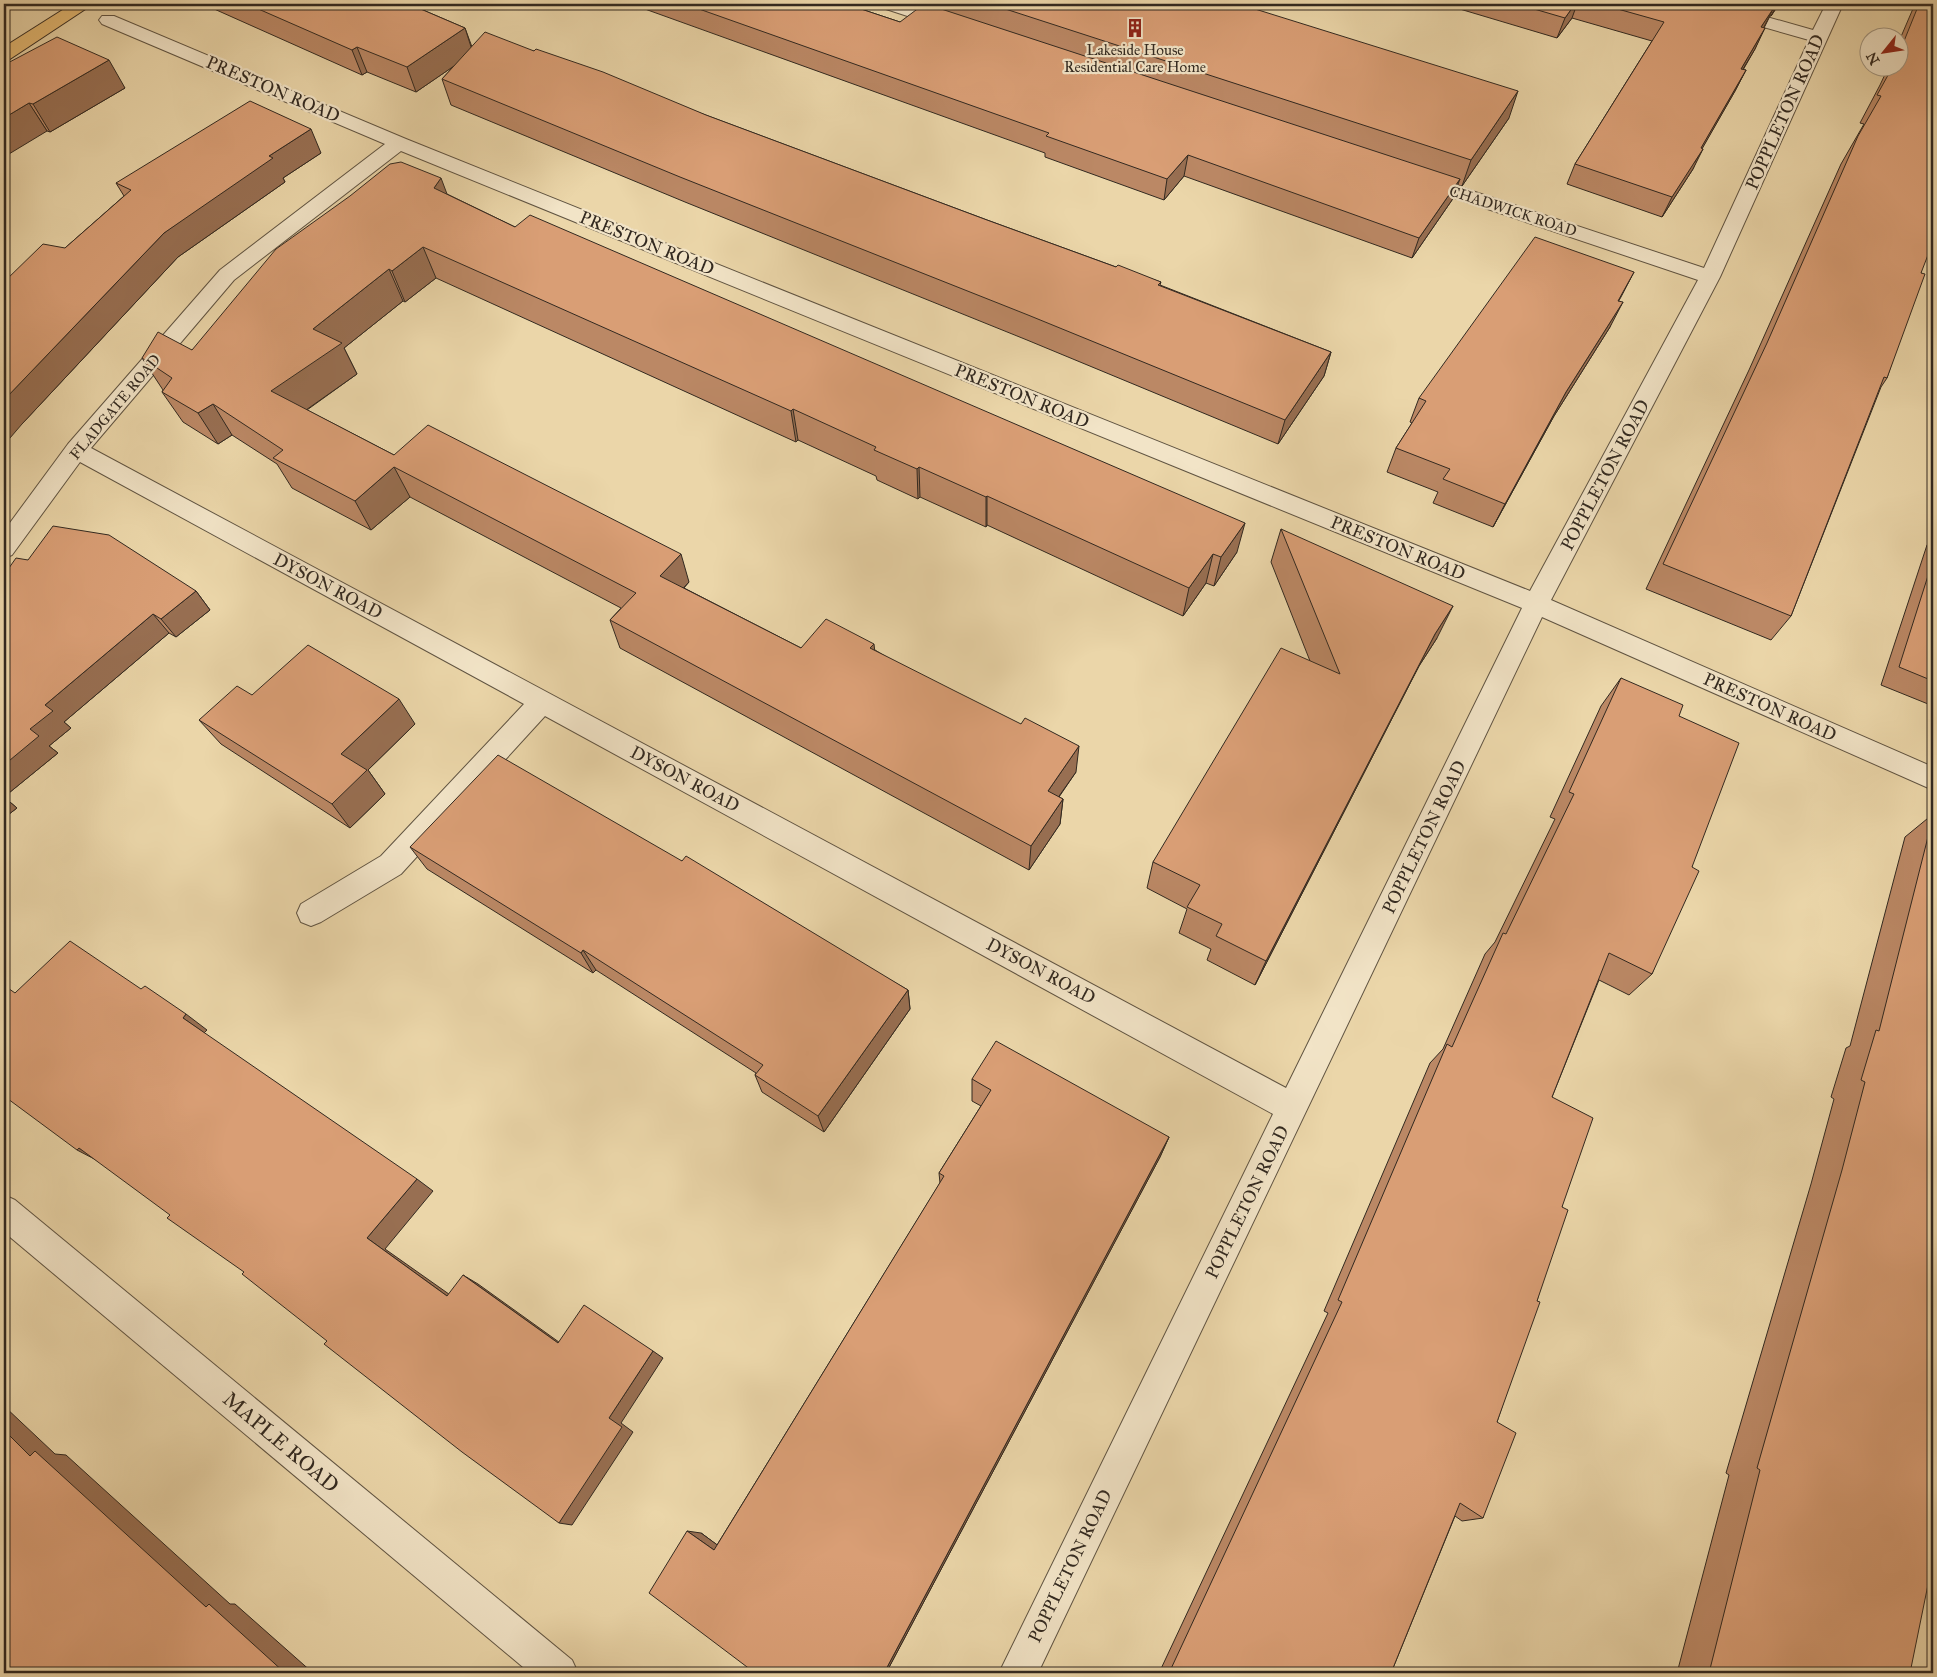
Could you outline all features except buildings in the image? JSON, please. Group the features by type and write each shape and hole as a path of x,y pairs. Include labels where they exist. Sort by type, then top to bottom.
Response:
{"main road":[{"path":"4,55 84,4"}],"street":[{"path":"1703,4 1819,37"},
{"name":"POPPLETON ROAD","path":"1018,1673 1536,604 1710,277 1834,4"},
{"path":"897,5 965,29"},
{"name":"PRESTON ROAD","path":"108,20 399,143 1536,604 1933,779"},
{"name":"FLADGATE ROAD","path":"4,549 76,450 228,275 399,143"},
{"name":"CHADWICK ROAD","path":"1399,173 1710,277"},
{"name":"DYSON ROAD","path":"76,450 1293,1108"},
{"path":"311,914 391,865 542,702"},
{"name":"MAPLE ROAD","path":"4,1211 559,1673"}],"place":[{"name":"Lakeside House Residential Care Home","path":"1135,28"}]}
